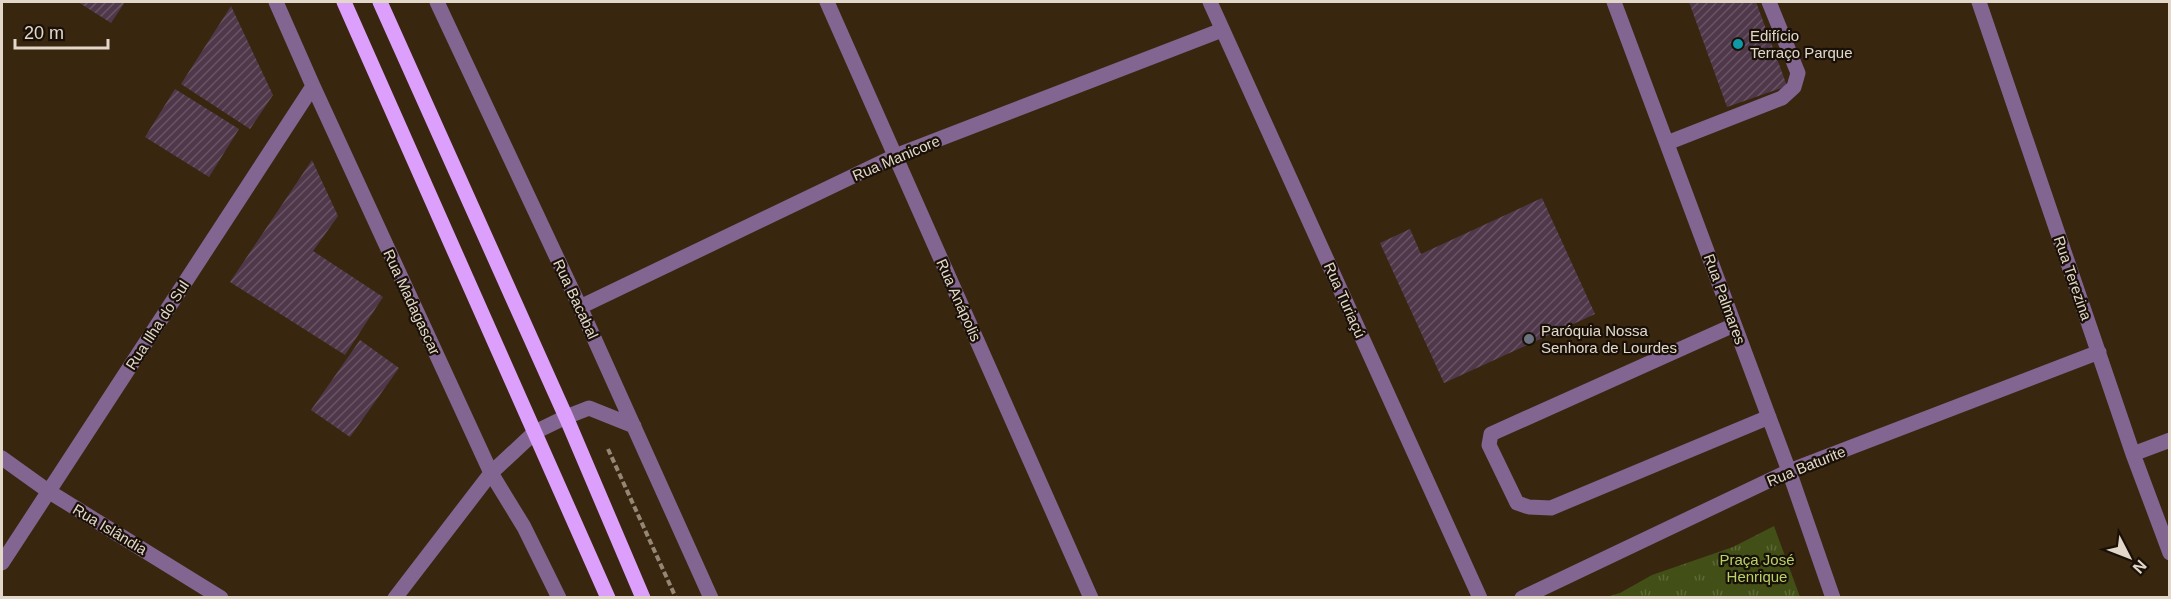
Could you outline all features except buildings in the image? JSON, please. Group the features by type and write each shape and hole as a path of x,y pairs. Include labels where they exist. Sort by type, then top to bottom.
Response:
{"main road":[{"path":"344,2 608,597"},
{"path":"380,2 566,417 643,597"}],"street":[{"name":"Rua Madagascar","path":"276,2 490,472 524,527 559,597"},
{"name":"Rua Bacabal","path":"437,2 580,307 711,597"},
{"name":"Rua Anápolis","path":"827,2 1092,597"},
{"name":"Rua Turiaçú","path":"1210,2 1480,597"},
{"name":"Rua Palmares","path":"1614,2 1789,471 1833,597"},
{"path":"1667,143 1782,98 1794,87 1798,74 1769,2"},
{"name":"Rua Terezina","path":"1979,2 2169,553"},
{"name":"Rua Manicore","path":"580,307 895,156 1222,30"},
{"name":"Rua Ilha do Sul","path":"2,563 313,86"},
{"path":"1734,325 1491,434 1489,445 1517,503 1529,507 1551,508 1768,417"},
{"name":"Rua Baturite","path":"1522,597 1789,471 2099,352"},
{"path":"395,597 490,472 535,432 589,408 634,426"},
{"path":"2133,454 2169,440"},
{"name":"Rua Islândia","path":"2,458 48,491 221,597"}],"green space":[{"name":"Praça José Henrique","path":"1774,526 1800,597 1606,597 1620,593 1652,575 1733,547"}],"place":[{"name":"Edifício Terraço Parque","path":"1738,44"},
{"name":"Paróquia Nossa Senhora de Lourdes","path":"1529,339"}]}
